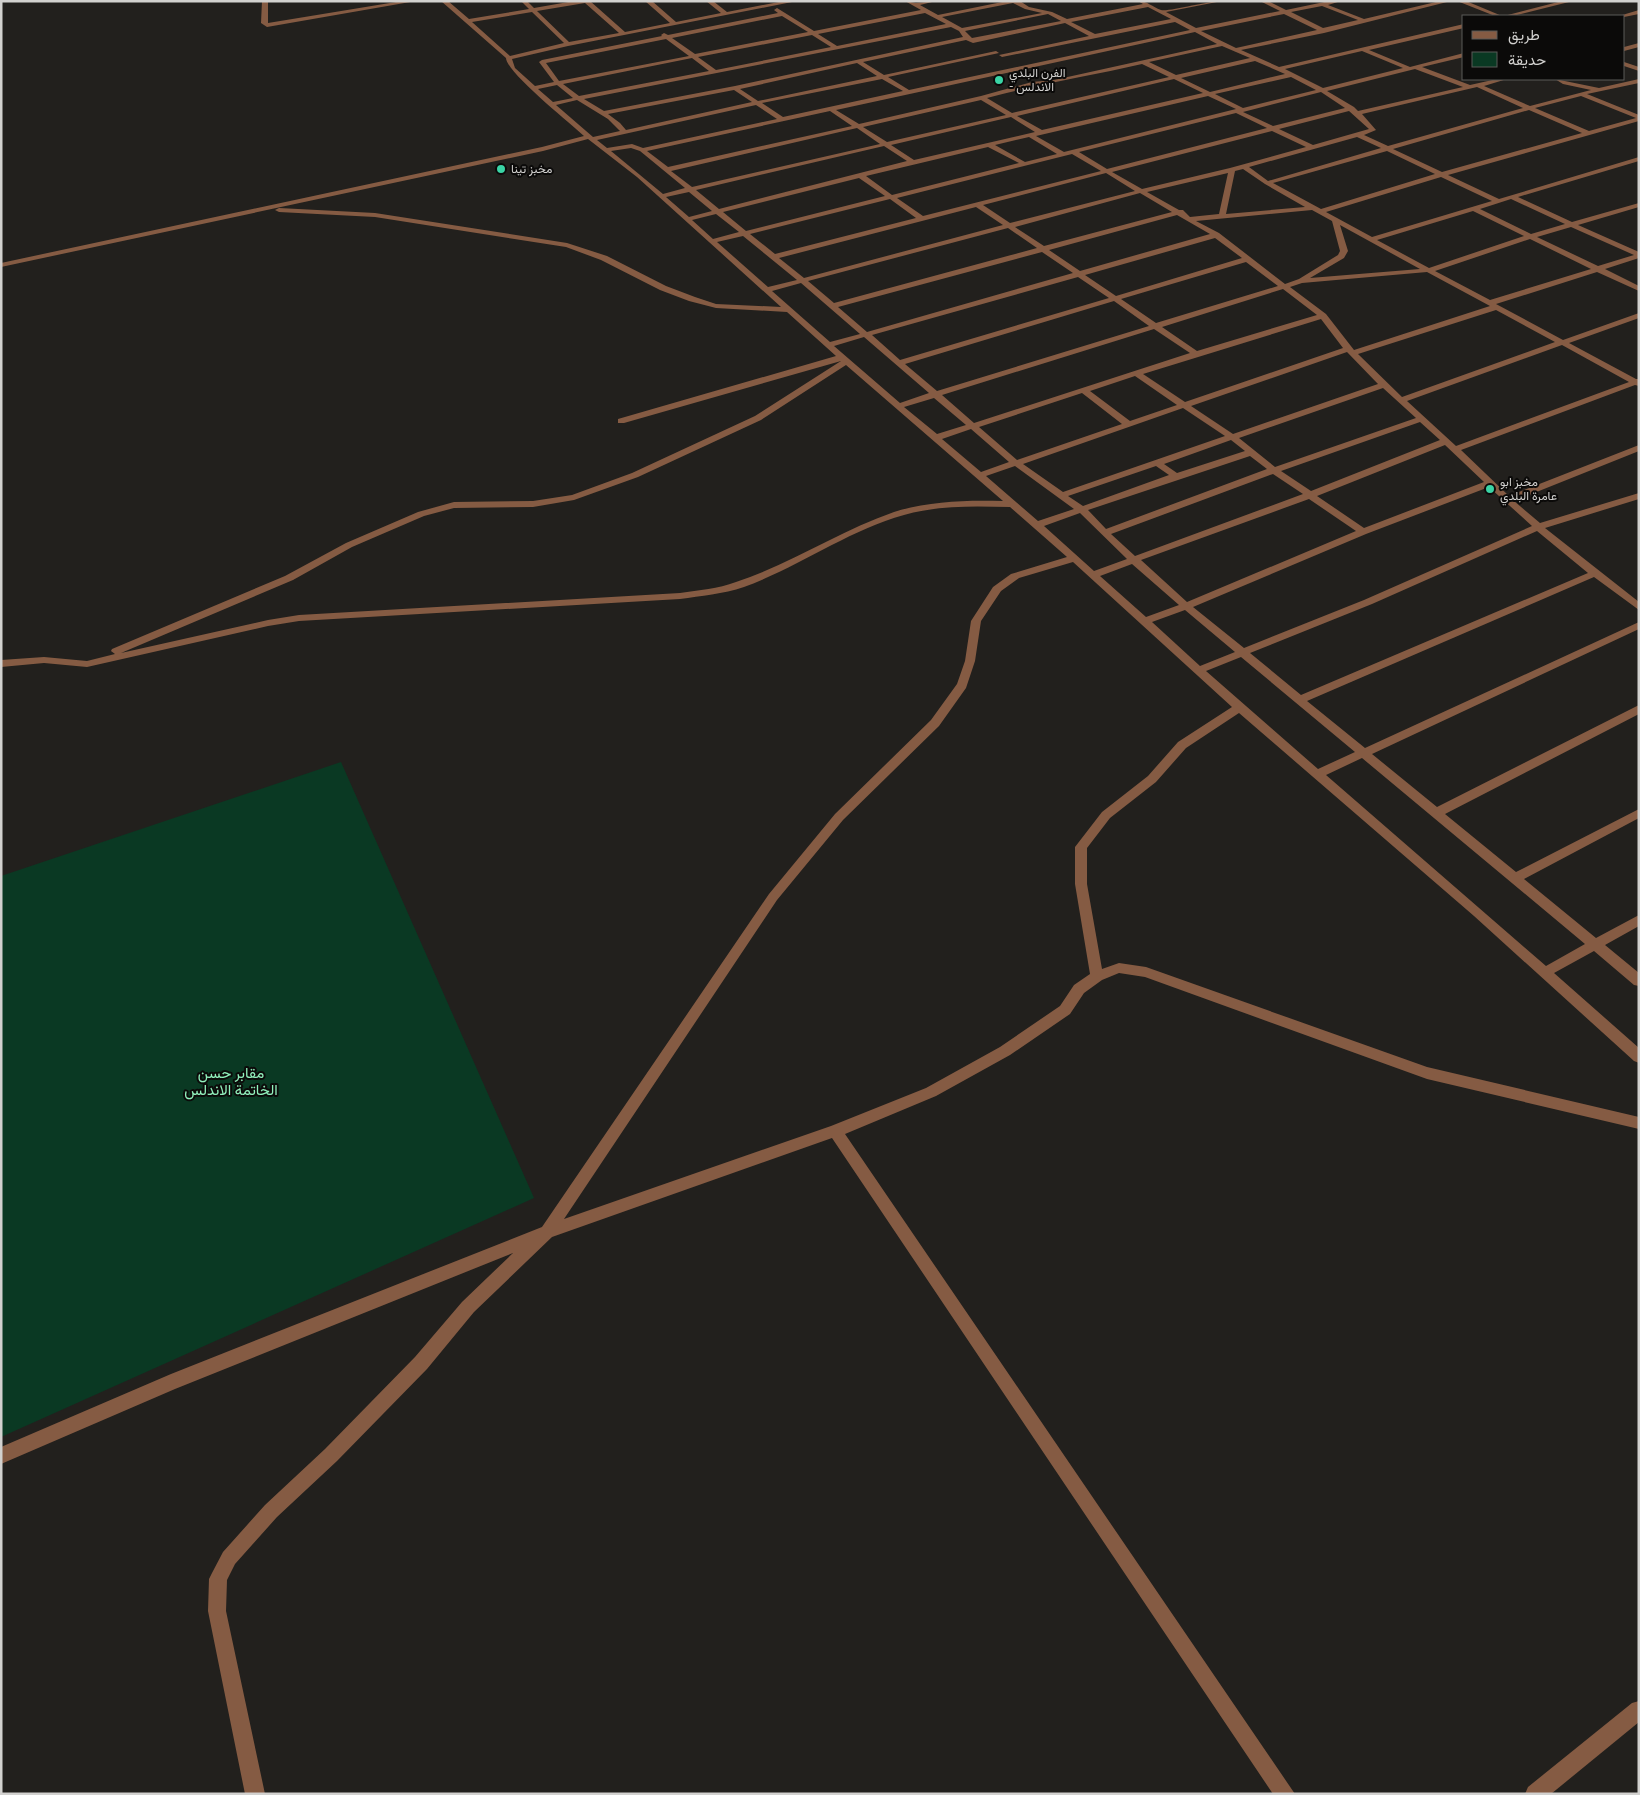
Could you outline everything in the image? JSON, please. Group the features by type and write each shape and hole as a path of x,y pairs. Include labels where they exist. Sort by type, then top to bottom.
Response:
{"street":[{"path":"265,1 264,23 267,25 413,1"},
{"path":"444,1 466,21 494,42 509,58 509,63 513,70 550,104 713,240 844,359 1074,558 1239,707 1544,973 1636,1050"},
{"path":"524,1 568,44"},
{"path":"466,21 585,1 624,34"},
{"path":"648,1 676,24"},
{"path":"709,1 726,14"},
{"path":"509,58 568,44 771,6 779,2 794,1"},
{"path":"908,1 961,30 969,39 979,44"},
{"path":"915,5 933,1"},
{"path":"767,290 1141,191 1232,170 1373,130 1359,113 1352,108 1279,69 1235,50 1141,1"},
{"path":"1160,12 1219,1"},
{"path":"1263,1 1324,30"},
{"path":"642,150 1119,46 1338,1"},
{"path":"1235,50 1448,1"},
{"path":"1460,1 1496,15"},
{"path":"1511,15 1570,1"},
{"path":"936,17 1015,2 1027,8 1050,13 1094,36 1119,46"},
{"path":"1324,4 1365,21"},
{"path":"602,113 1148,5"},
{"path":"771,6 835,47"},
{"path":"532,88 926,11"},
{"path":"1625,15 1639,12"},
{"path":"961,30 1050,13"},
{"path":"624,132 616,121 578,98 558,82 542,62 783,14"},
{"path":"1,260 538,145 556,144 624,132 882,76 1175,20"},
{"path":"550,104 951,25"},
{"path":"1279,69 1462,26"},
{"path":"654,28 715,72"},
{"path":"665,170 982,98 1032,84 1054,82 1224,44"},
{"path":"1625,49 1639,45"},
{"path":"987,48 1010,59"},
{"path":"1364,50 1408,68"},
{"path":"789,56 796,62"},
{"path":"713,240 1462,56"},
{"path":"661,196 1255,59"},
{"path":"859,62 908,92"},
{"path":"1143,62 1312,147"},
{"path":"1018,63 1035,71"},
{"path":"1625,64 1639,69"},
{"path":"748,65 755,70"},
{"path":"804,67 811,72"},
{"path":"1416,67 1469,87"},
{"path":"991,74 998,78"},
{"path":"762,75 769,80"},
{"path":"1041,75 1054,82"},
{"path":"688,219 913,162 1290,75"},
{"path":"1359,113 1500,80"},
{"path":"1560,80 1565,83 1601,90"},
{"path":"1607,80 1619,85"},
{"path":"1267,184 1529,108 1639,81"},
{"path":"1005,82 1018,89"},
{"path":"1477,85 1588,133"},
{"path":"735,88 783,120"},
{"path":"1580,94 1639,118"},
{"path":"982,98 1042,133"},
{"path":"773,257 1352,108"},
{"path":"832,109 913,162"},
{"path":"1190,219 1222,215 1317,210 1639,118"},
{"path":"1359,135 1498,201"},
{"path":"1032,136 1061,153"},
{"path":"1,265 543,149 556,144"},
{"path":"990,145 1022,163"},
{"path":"607,150 632,146 642,150 802,280 1017,464 1081,509 1104,533 1186,606 1639,981"},
{"path":"1072,151 1180,212 1216,235 1324,316 1350,351 1383,385 1538,527 1639,607"},
{"path":"1371,239 1639,159"},
{"path":"1626,163 1639,168"},
{"path":"1242,166 1267,184 1638,383"},
{"path":"1222,215 1232,170"},
{"path":"861,176 921,218"},
{"path":"1512,197 1639,256"},
{"path":"977,204 1114,300 1196,354"},
{"path":"898,406 1300,281 1429,270 1532,236 1639,205"},
{"path":"1473,208 1639,288"},
{"path":"261,209 375,215 567,245 604,258 663,288 716,306 790,310"},
{"path":"832,306 1180,212"},
{"path":"1300,281 1341,256 1344,251 1334,220"},
{"path":"829,345 1216,235"},
{"path":"978,476 1130,425 1183,404 1493,305 1639,256"},
{"path":"898,363 1247,259"},
{"path":"1401,400 1639,315"},
{"path":"935,438 1196,354 1324,316"},
{"path":"621,421 844,359"},
{"path":"86,664 289,578 349,545 421,514 454,506 533,504 574,497 636,475 758,418 844,359"},
{"path":"1137,374 1232,437 1274,470 1363,532"},
{"path":"1455,449 1638,383"},
{"path":"1062,495 1383,385"},
{"path":"1083,390 1130,425"},
{"path":"1104,533 1274,470 1422,419"},
{"path":"1092,575 1136,561 1446,441"},
{"path":"1508,500 1639,448"},
{"path":"1036,525 1176,476 1252,452"},
{"path":"1158,463 1176,476"},
{"path":"1144,621 1186,606 1363,532 1490,483"},
{"path":"1199,670 1368,602 1538,527 1634,498 1639,504"},
{"path":"1,664 44,660 86,664 268,623 299,618 680,596 712,592 745,583 886,518 921,508 960,502 1012,504"},
{"path":"256,1794 238,1718 217,1611 218,1579 229,1558 271,1511 331,1455 421,1363 500,1274 547,1232 772,897 838,817 935,723 962,685 970,661 976,621 997,589 1015,576 1074,558"},
{"path":"1300,700 1596,573"},
{"path":"1318,774 1639,625"},
{"path":"1097,976 1081,884 1081,847 1106,815 1152,779 1182,745 1239,707"},
{"path":"1436,813 1639,709"},
{"path":"1515,878 1639,813"},
{"path":"1544,973 1639,920"},
{"path":"1,1456 180,1378 547,1232 835,1131 931,1092 1004,1051 1065,1010 1079,989 1097,976 1119,968 1146,972 1428,1073 1639,1123"},
{"path":"835,1131 1286,1794"},
{"path":"1536,1794 1639,1710"}],"green space":[{"name":"مقابر حسن الخاتمة الاندلس","path":"341,762 534,1198 1,1437 1,876"}],"place":[{"name":"الفرن البلدي - الاندلس","path":"999,80"},
{"name":"مخبز تينا","path":"501,169"},
{"name":"مخبز ابو عامرة البلدي","path":"1490,489"}]}
